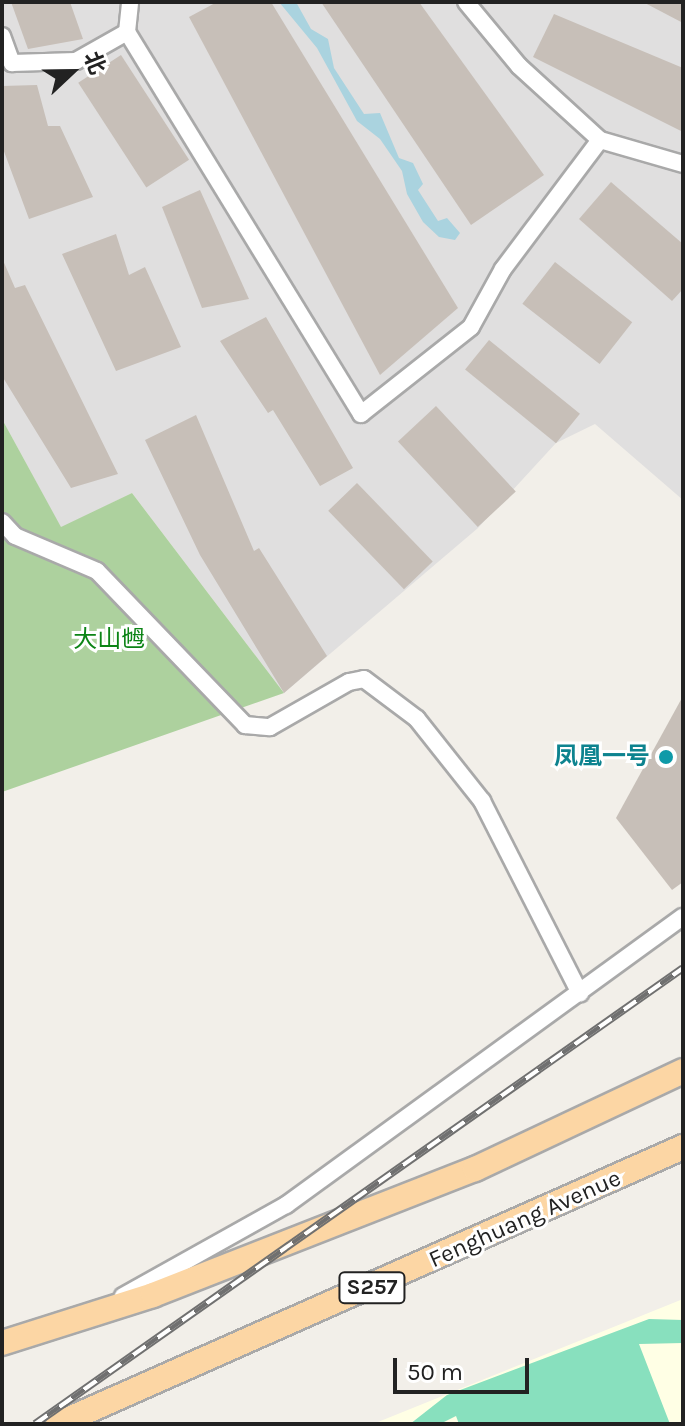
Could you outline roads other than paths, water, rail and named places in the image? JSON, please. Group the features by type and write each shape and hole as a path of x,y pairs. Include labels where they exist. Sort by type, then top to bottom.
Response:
{"main road":[{"path":"2,1343 153,1295 475,1169 683,1071"},
{"name":"Fenghuang Avenue","path":"58,1424 683,1147"}],"street":[{"path":"130,2 127,32 361,414 471,327 503,269 600,140"},
{"path":"466,2 519,66 600,140 683,164"},
{"path":"2,36 12,63 64,62 76,61 127,32"},
{"path":"2,522 15,536 97,571 245,725 270,727 349,682 364,679 417,719 482,801 580,993"},
{"path":"71,1319 121,1298 286,1205 683,917"}],"water":[{"path":"279,2 296,2 311,29 328,39 334,68 364,114 380,113 399,158 413,163 423,184 418,190 438,221 447,218 460,233 455,240 439,237 423,222 407,194 402,171 380,139 357,121 317,48"}],"railway":[{"path":"35,1424 683,968"}],"place":[{"name":"凤凰一号","path":"666,757"}],"park label":[{"name":"大山乸","path":"109,640"}]}
